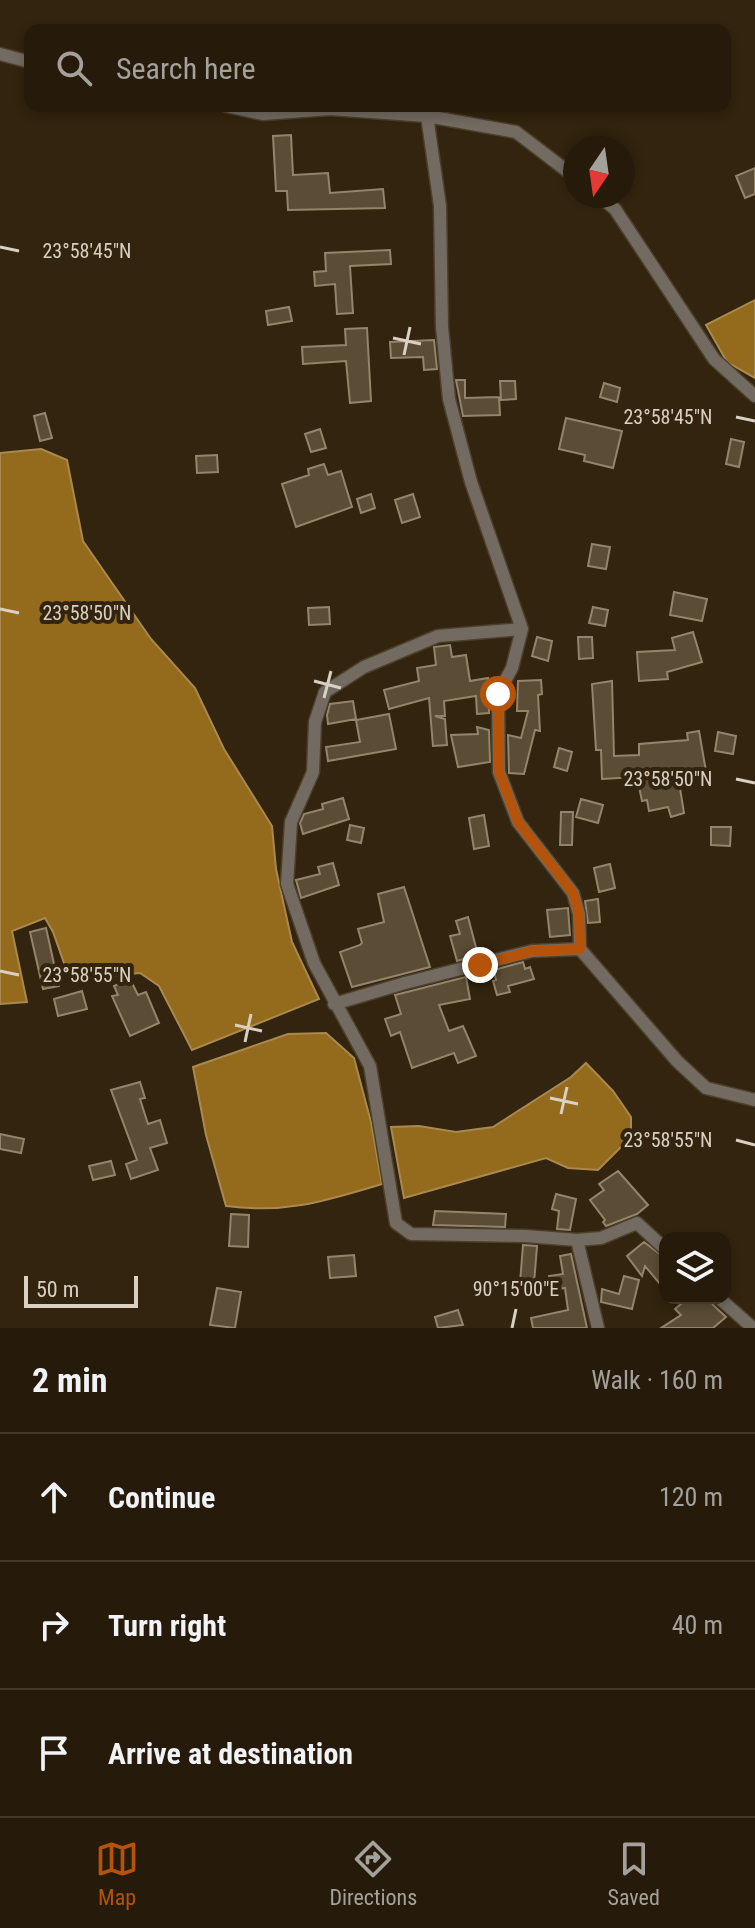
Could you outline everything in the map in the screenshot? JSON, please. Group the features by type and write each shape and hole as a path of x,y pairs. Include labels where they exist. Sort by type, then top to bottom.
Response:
{"street":[{"path":"0,54 24,60"},
{"path":"254,112 290,112"},
{"path":"372,112 427,116 516,132 563,168"},
{"path":"427,116 440,206 442,327 449,399 471,482 522,629 512,668 498,694 499,772 518,822 573,893 579,914 580,949 677,1061 706,1088 755,1100"},
{"path":"614,208 714,359 755,396"},
{"path":"522,629 438,636 364,667 325,692 315,722 313,772 291,822 287,884 314,963 370,1066 396,1223 411,1234 577,1240 601,1238 637,1223 659,1243"},
{"path":"334,1004 532,951 580,949"},
{"path":"577,1240 598,1328"},
{"path":"726,1304 753,1328"}],"shaded area":[{"path":"755,300 755,378 727,362 706,325"},
{"path":"41,449 67,460 83,541 151,639 195,688 224,749 272,826 276,869 292,942 319,999 192,1050 159,986 140,973 70,980 45,918 12,931 27,1002 0,1004 0,453"},
{"path":"326,1033 354,1058 371,1122 382,1184 323,1201 287,1207 226,1206 206,1135 193,1067 288,1034"},
{"path":"586,1063 613,1091 631,1117 631,1137 598,1170 568,1168 546,1158 404,1198 391,1127 419,1126 456,1132 493,1127 571,1077"}],"building":[{"path":"291,135 293,175 328,173 330,193 383,189 385,208 288,210 287,191 276,191 273,136"},
{"path":"755,168 755,194 745,198 736,176"},
{"path":"390,250 391,264 350,266 353,313 337,314 335,284 315,286 314,272 326,271 325,253"},
{"path":"289,307 292,321 268,325 266,311"},
{"path":"367,328 371,401 350,403 346,361 303,364 302,347 346,345 345,329"},
{"path":"434,340 437,369 424,370 423,357 391,358 390,342"},
{"path":"456,380 465,380 465,398 499,397 500,415 463,416"},
{"path":"500,381 515,381 516,399 501,400"},
{"path":"604,383 620,388 617,402 600,397"},
{"path":"45,413 52,438 40,441 34,416"},
{"path":"566,418 622,431 613,468 584,461 585,455 559,449"},
{"path":"320,429 326,448 311,452 305,434"},
{"path":"731,439 744,442 739,467 726,464"},
{"path":"217,455 218,472 197,473 196,456"},
{"path":"324,464 328,475 341,471 352,507 296,527 282,484 309,475 308,469"},
{"path":"371,494 375,508 361,513 357,499"},
{"path":"413,494 420,517 402,523 395,500"},
{"path":"592,544 610,547 606,569 588,566"},
{"path":"674,592 707,599 702,621 670,615"},
{"path":"329,607 330,624 309,625 308,608"},
{"path":"593,607 608,610 605,626 589,623"},
{"path":"693,632 702,662 667,672 668,679 639,681 637,652 675,650 672,638"},
{"path":"537,637 552,641 548,661 532,656"},
{"path":"578,637 592,637 593,658 579,659"},
{"path":"450,645 452,657 466,655 470,681 488,678 489,713 477,714 476,696 444,701 445,716 435,716 445,719 447,745 433,746 429,698 389,709 384,690 419,681 417,668 436,665 434,647"},
{"path":"541,680 542,694 538,695 540,731 535,730 524,774 509,773 508,735 521,738 528,711 517,711 518,681"},
{"path":"612,681 614,756 639,755 639,744 688,740 687,733 699,731 707,777 679,782 684,813 671,817 668,807 649,811 647,800 642,801 637,777 602,779 601,750 596,750 592,684"},
{"path":"353,701 356,719 328,724 330,704"},
{"path":"389,714 396,749 328,761 326,747 360,742 356,720"},
{"path":"477,727 489,730 490,762 458,767 451,735 478,734"},
{"path":"718,732 736,736 733,754 715,751"},
{"path":"559,748 572,752 567,771 554,767"},
{"path":"343,798 349,819 303,834 300,823 304,814 323,809 322,804"},
{"path":"581,799 603,805 598,823 576,817"},
{"path":"561,812 573,812 572,845 560,845"},
{"path":"484,815 489,846 474,849 469,818"},
{"path":"350,825 364,828 361,843 347,840"},
{"path":"711,827 731,827 730,846 711,845"},
{"path":"333,863 339,885 301,898 296,880 320,874 318,867"},
{"path":"610,864 615,888 599,892 594,868"},
{"path":"404,887 430,967 352,987 340,952 362,943 358,929 384,922 378,894"},
{"path":"598,899 600,922 588,923 585,901"},
{"path":"568,908 570,935 550,937 547,910"},
{"path":"468,917 478,955 457,961 450,936 460,934 456,921"},
{"path":"46,928 59,986 43,989 30,932"},
{"path":"523,962 525,969 530,967 534,979 508,986 510,992 497,995 494,970"},
{"path":"466,977 470,999 439,1005 449,1031 463,1026 476,1056 458,1063 454,1053 412,1068 400,1032 391,1036 385,1019 401,1014 395,995"},
{"path":"130,979 138,995 146,992 159,1023 130,1036 112,996 118,995 114,986"},
{"path":"82,991 87,1009 58,1016 54,999"},
{"path":"140,1082 145,1098 140,1099 148,1124 160,1120 167,1143 150,1148 158,1170 131,1179 126,1164 137,1160 111,1090"},
{"path":"0,1134 24,1139 21,1153 0,1149"},
{"path":"111,1161 115,1175 93,1180 89,1166"},
{"path":"618,1171 648,1205 637,1214 606,1226 590,1200 604,1190 599,1184"},
{"path":"556,1194 576,1199 570,1230 557,1229 559,1211 552,1209"},
{"path":"435,1211 506,1214 505,1227 433,1225"},
{"path":"231,1214 249,1215 248,1247 229,1246"},
{"path":"644,1242 659,1253 659,1283 645,1266 642,1276 627,1256"},
{"path":"523,1245 537,1246 534,1284 520,1283"},
{"path":"571,1254 587,1328 533,1328 531,1318 568,1310 565,1288 551,1290 549,1276 563,1274 560,1256"},
{"path":"354,1255 356,1276 330,1278 328,1257"},
{"path":"624,1276 639,1280 632,1309 601,1302 602,1289 619,1294"},
{"path":"217,1288 241,1292 235,1328 210,1325"},
{"path":"681,1304 713,1304 726,1317 713,1328 661,1328 681,1315 675,1309"},
{"path":"458,1310 463,1325 438,1328 435,1317"}],"route":[{"path":"480,965 532,951 580,949 579,914 573,893 518,822 499,772 498,694"}]}
